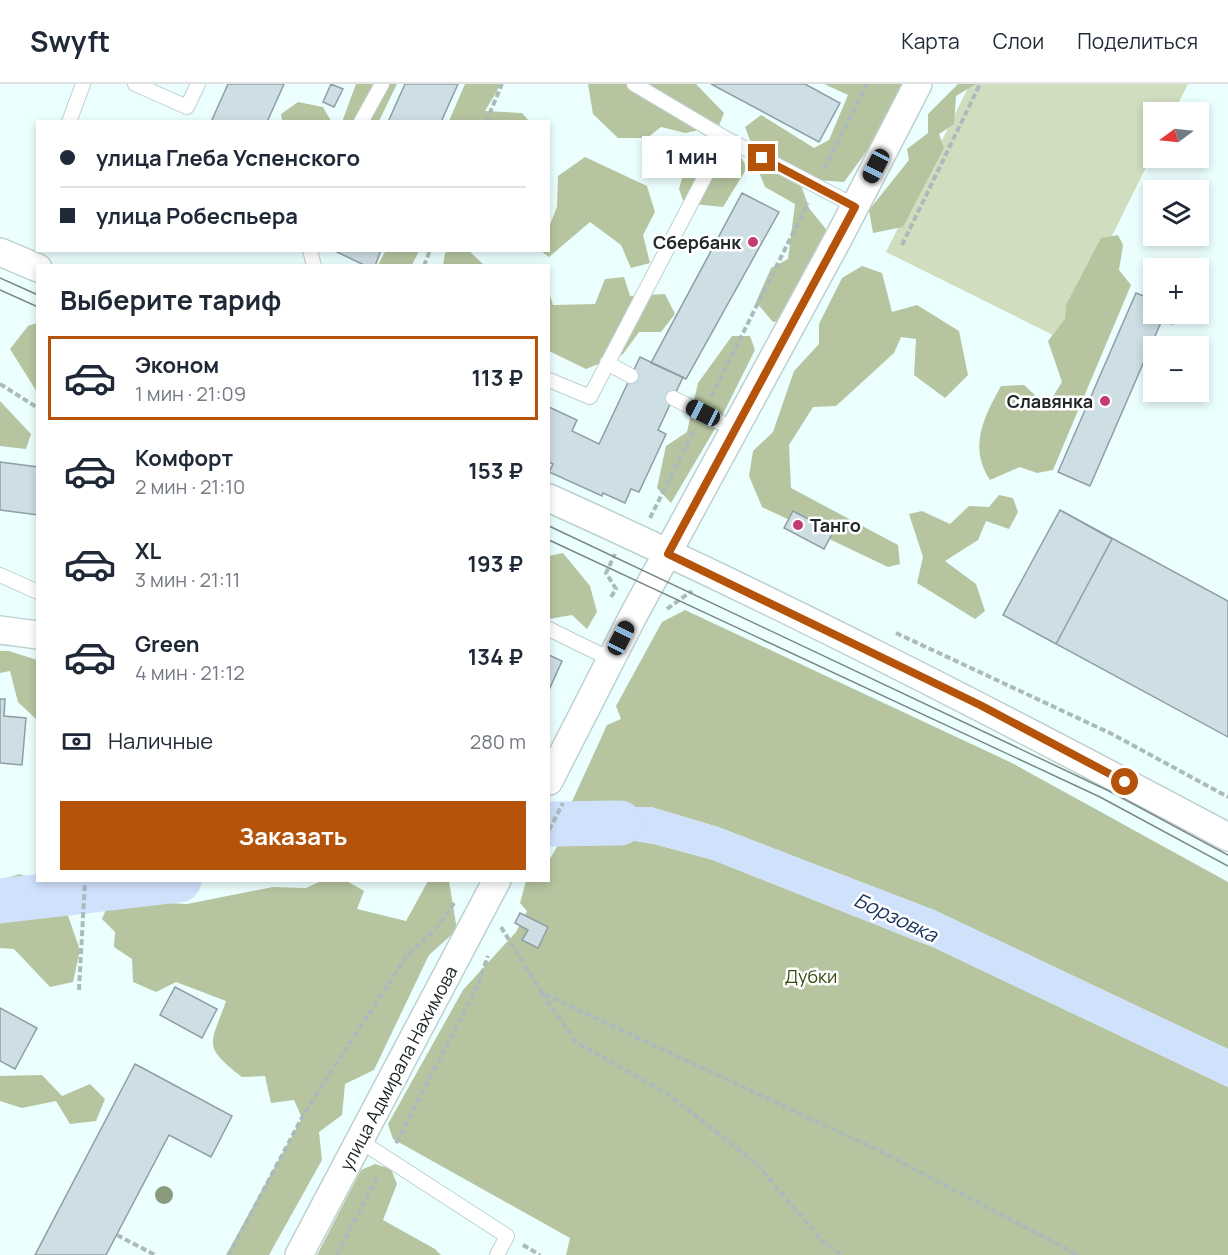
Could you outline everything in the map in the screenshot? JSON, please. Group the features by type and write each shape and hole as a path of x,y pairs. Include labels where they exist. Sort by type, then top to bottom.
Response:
{"street":[{"path":"555,786 557,748 610,659 674,543 855,207 918,84"},
{"path":"0,252 36,267"},
{"path":"550,498 625,534 674,543 704,570 980,705 1228,837"},
{"path":"0,630 36,635"},
{"name":"улица Адмирала Нахимова","path":"299,1255 496,882"}],"lane":[{"path":"70,120 83,84"},
{"path":"135,84 187,106 198,84"},
{"path":"363,120 382,84"},
{"path":"634,84 725,138 855,207"},
{"path":"550,380 590,397 725,138"},
{"path":"607,363 631,376"},
{"path":"673,398 735,430"},
{"path":"0,575 36,591"},
{"path":"550,629 610,659"},
{"path":"360,1142 507,1236 497,1255"}],"path":[{"path":"487,120 502,84"},
{"path":"674,543 650,519 867,84"},
{"path":"902,245 980,84"},
{"path":"0,384 36,407"},
{"path":"610,598 616,589 606,573 625,534"},
{"path":"664,612 691,593 704,570"},
{"path":"886,628 1112,734 1228,797"},
{"path":"550,824 555,786"},
{"path":"79,990 85,882"},
{"path":"229,1255 318,1093 405,957 438,926 457,898"},
{"path":"496,935 500,924 542,993 576,1042 666,1094 756,1163 822,1241 842,1255"},
{"path":"337,1255 476,990 492,946"},
{"path":"542,993 880,1151 1078,1255"},
{"path":"117,1234 155,1255"}],"green space":[{"path":"356,84 397,84 379,120 343,120"},
{"path":"465,84 501,84 485,111 522,113 528,120 449,120"},
{"path":"588,84 696,84 724,113 719,126 685,133 661,127 647,138 618,138 593,114"},
{"path":"824,84 911,84 907,97 844,182 817,180 752,146 745,127 761,115 814,148 829,140 848,95"},
{"path":"958,84 976,84 956,96 954,124 939,134 944,148 903,227 873,233 869,210 909,160 907,149 928,133 928,114"},
{"path":"970,84 1188,84 1179,102 1143,102 1143,168 1146,168 1061,339 886,252"},
{"path":"298,102 323,107 330,120 282,120 281,114"},
{"path":"734,144 747,168 723,207 684,203 679,189 688,158 708,145"},
{"path":"585,157 647,186 655,212 643,235 650,263 631,268 621,245 590,222 549,257 542,252 550,252 550,224 557,207 558,176"},
{"path":"772,166 800,182 809,208 833,238 793,318 773,322 756,302 771,268 788,259 795,204 765,187 759,172"},
{"path":"1118,235 1123,245 1119,270 1131,285 1053,470 1037,473 1020,467 990,480 983,468 979,444 984,421 1001,386 1024,385 1047,406 1062,382 1048,341 1065,319 1066,305 1101,238"},
{"path":"385,252 418,252 412,264 379,264"},
{"path":"470,252 483,264 443,264 445,253"},
{"path":"862,266 882,273 892,312 917,305 959,331 968,375 945,398 914,375 916,339 901,337 894,353 836,406 813,407 789,445 791,488 898,545 900,564 888,567 762,507 749,476 753,451 773,432 794,371 819,344 819,324 842,278"},
{"path":"624,277 630,296 665,294 675,314 661,332 639,332 623,354 586,369 550,351 550,295 553,305 595,304 605,279"},
{"path":"36,324 36,390 10,349 28,326"},
{"path":"732,336 750,336 755,350 719,422 671,503 657,488 666,446 687,432 698,383"},
{"path":"0,401 31,434 26,449 0,446"},
{"path":"999,495 1013,498 1018,512 1009,529 986,521 978,540 945,561 976,584 985,611 975,619 917,583 923,557 909,514 922,511 950,524 969,506 989,507"},
{"path":"563,553 590,586 597,612 587,629 572,615 550,619 550,556"},
{"path":"685,610 1012,763 1228,882 1228,1049 934,910 718,827 651,807 598,807 564,819 607,725 621,719 616,706 662,622"},
{"path":"0,651 9,651 36,660 36,719 18,702 10,671 0,673"},
{"name":"Дубки","path":"564,834 610,837 654,844 713,860 935,948 1228,1087 1228,1255 566,1255 570,1238 393,1139 388,1124 463,990 516,932 527,911 520,903 526,882 550,882 550,859"},
{"path":"20,874 44,885 65,882 73,898 67,913 80,950 73,982 50,987 14,949 0,948 0,880"},
{"path":"319,882 348,882 364,891 357,909 406,921 427,882 449,882 457,930 429,955 374,1070 345,1084 342,1115 319,1132 322,1160 269,1255 226,1255 302,1118 294,1100 271,1103 265,1076 242,1077 220,1058 213,1044 226,1001 176,982 156,992 133,982 132,959 114,947 115,932 102,919 110,900 187,904 273,887 306,888"},
{"path":"42,1075 62,1096 90,1084 105,1099 96,1121 70,1124 56,1101 22,1108 0,1101 0,1076"},
{"path":"375,1164 391,1169 397,1184 383,1220 435,1249 441,1255 317,1255 361,1170"}],"water":[{"path":"598,807 651,807 718,827 934,910 1228,1049 1228,1087 935,948 713,860 654,844 610,837 553,834 566,810"}],"building":[{"path":"228,84 284,84 268,120 212,120"},
{"path":"331,84 343,89 334,107 323,102"},
{"path":"405,84 458,84 442,120 389,120"},
{"path":"711,84 805,84 840,103 819,142"},
{"path":"742,193 779,212 686,379 651,363"},
{"path":"337,252 380,252 376,264 362,264"},
{"name":"Славянка","path":"1136,293 1143,296 1143,324 1160,324 1155,336 1143,336 1143,364 1090,486 1058,472"},
{"path":"640,357 683,377 658,430 666,434 639,492 631,489 625,503 603,493 602,496 550,472 553,464 550,462 550,407 577,420 572,431 599,444"},
{"path":"0,462 36,467 36,515 0,510"},
{"path":"1060,510 1112,539 1056,644 1003,615"},
{"path":"1060,510 1228,601 1228,737 1003,615"},
{"path":"793,511 833,532 824,549 784,528"},
{"path":"550,655 562,661 550,688"},
{"path":"0,699 5,699 4,716 26,718 22,765 0,763"},
{"path":"520,913 548,927 538,948 522,940 528,930 515,923"},
{"path":"175,987 217,1009 202,1038 160,1015"},
{"path":"0,1008 37,1028 15,1069 0,1061"},
{"path":"135,1064 232,1116 211,1157 169,1135 106,1255 35,1255"}],"waterway":[{"name":"Борзовка","path":"550,824 620,823"},
{"name":"Борзовка","path":"0,901 162,882"}],"tram line":[{"path":"0,278 36,294"},
{"path":"0,290 36,306"},
{"path":"550,526 1109,791 1228,855"},
{"path":"550,540 1100,797 1228,866"}],"place":[{"name":"Сбербанк","path":"753,242"},
{"name":"Славянка","path":"1105,401"},
{"name":"Танго","path":"798,525"}],"route":[{"path":"762,158 855,207 668,554 718,576 980,705 1125,782"}]}
